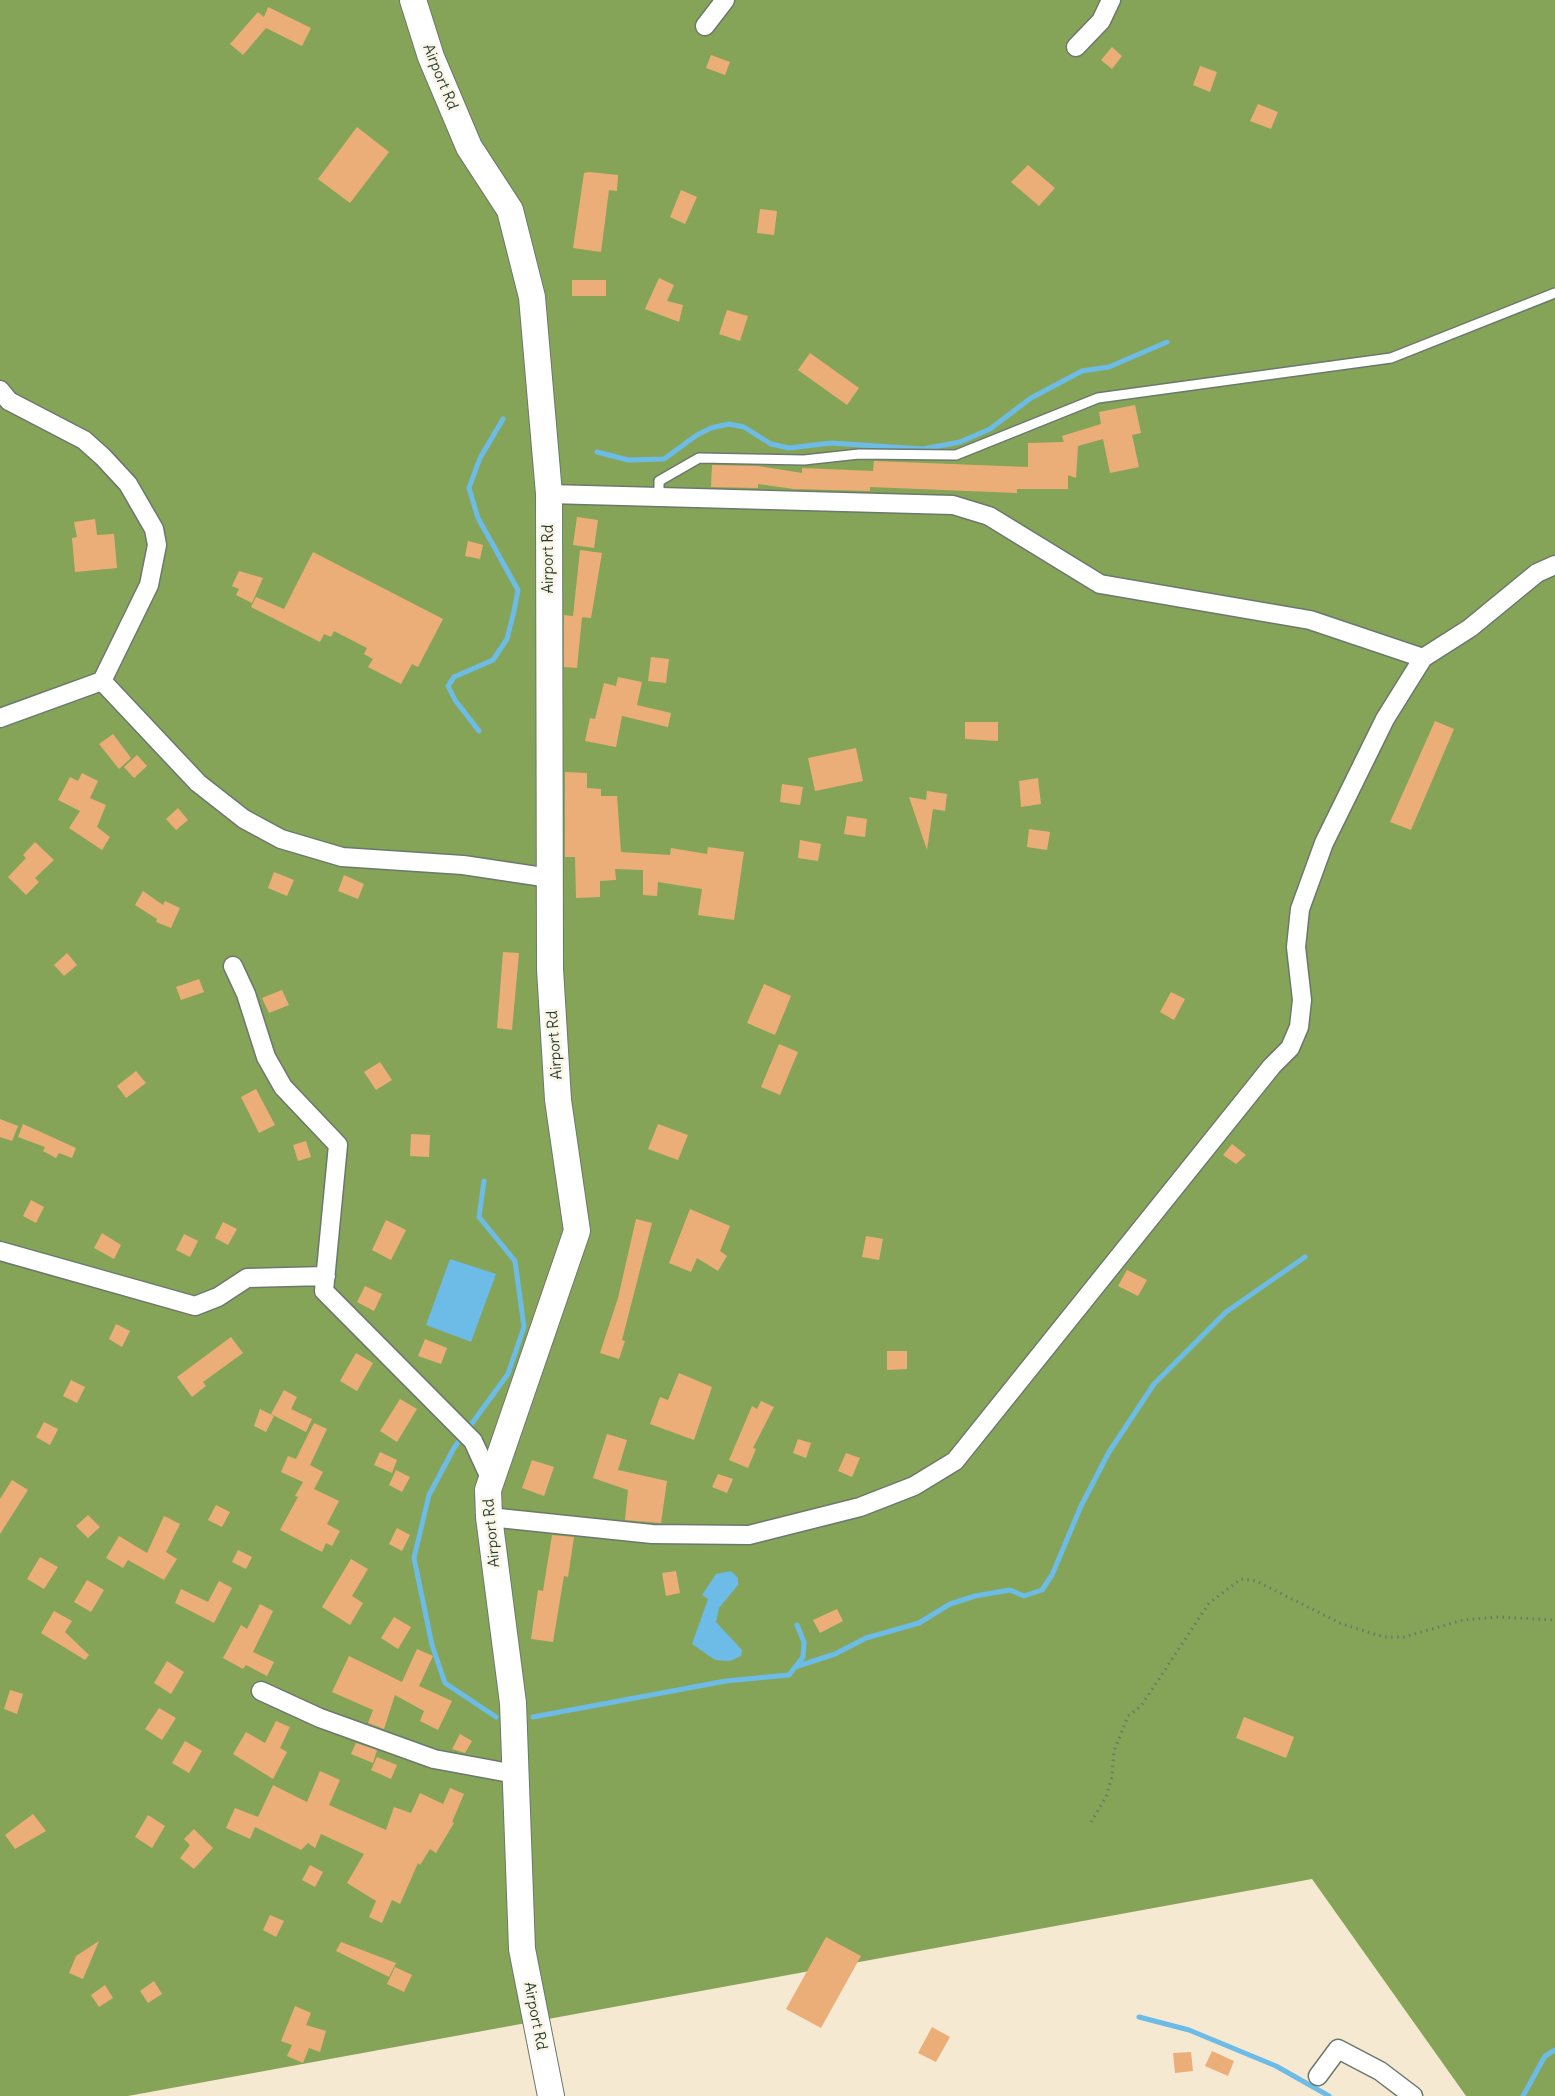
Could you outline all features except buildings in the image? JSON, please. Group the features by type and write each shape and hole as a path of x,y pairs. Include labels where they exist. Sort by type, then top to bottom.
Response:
{"main road":[{"name":"Airport Rd","path":"413,0 431,57 469,147 510,210 532,297 549,494 550,969 558,1100 577,1231 491,1480 489,1517 513,1703 522,1949 551,2096"}],"street":[{"path":"705,26 725,0"},
{"path":"1076,47 1101,21 1111,0"},
{"path":"0,718 102,681 149,585 157,545 154,529 128,484 84,440 3,398"},
{"path":"549,494 953,505 988,516 1100,584 1310,620 1423,658"},
{"path":"489,1517 652,1534 749,1534 860,1507 914,1486 955,1461 1272,1066 1290,1048 1299,1028 1302,1000 1296,947 1300,909 1324,843 1385,719 1423,658 1470,628 1537,573 1555,564"},
{"path":"102,681 198,783 244,819 281,839 342,857 463,865 550,878"},
{"path":"233,966 246,994 266,1057 283,1087 338,1145 324,1291 473,1441 491,1480"},
{"path":"0,1251 195,1306 218,1297 247,1278 326,1276"},
{"path":"261,1691 320,1718 434,1759 515,1774"},
{"path":"1318,2076 1338,2049 1380,2071 1413,2096"}],"lane":[{"path":"659,497 659,481 699,458 804,460 859,454 956,455 1098,398 1391,358 1555,293"}],"path":[{"path":"1091,1822 1106,1797 1112,1777 1114,1751 1128,1716 1142,1706 1172,1656 1209,1603 1241,1579 1256,1581 1342,1624 1383,1637 1404,1637 1475,1619 1498,1617 1555,1620"}],"green space":[{"path":"0,0 1555,0 1555,2096 1466,2096 1312,1879 128,2096 0,2096"}],"water":[{"path":"450,1259 496,1274 471,1342 426,1325"},
{"path":"731,1571 738,1578 738,1585 719,1608 716,1622 742,1650 741,1656 730,1661 715,1660 692,1644 708,1599 702,1595 716,1574"}],"waterway":[{"path":"597,452 628,460 664,459 697,435 711,428 729,424 744,427 771,444 789,448 831,443 923,449 960,442 990,429 1031,398 1082,371 1109,367 1167,342"},
{"path":"479,731 455,700 448,686 454,677 493,660 507,639 514,611 518,590 478,518 469,488 480,458 503,419"},
{"path":"484,1181 479,1217 515,1261 524,1327 508,1374 454,1448 429,1495 414,1558 432,1645 445,1683 496,1717"},
{"path":"795,1667 835,1654 866,1638 919,1623 950,1604 975,1596 1010,1590 1024,1596 1042,1590 1052,1575 1081,1506 1109,1452 1154,1384 1226,1312 1305,1257"},
{"path":"533,1717 726,1681 789,1675 803,1657 804,1642 797,1625"},
{"path":"1139,2017 1189,2030 1276,2066 1329,2096"},
{"path":"1523,2096 1545,2056 1555,2050"}]}
